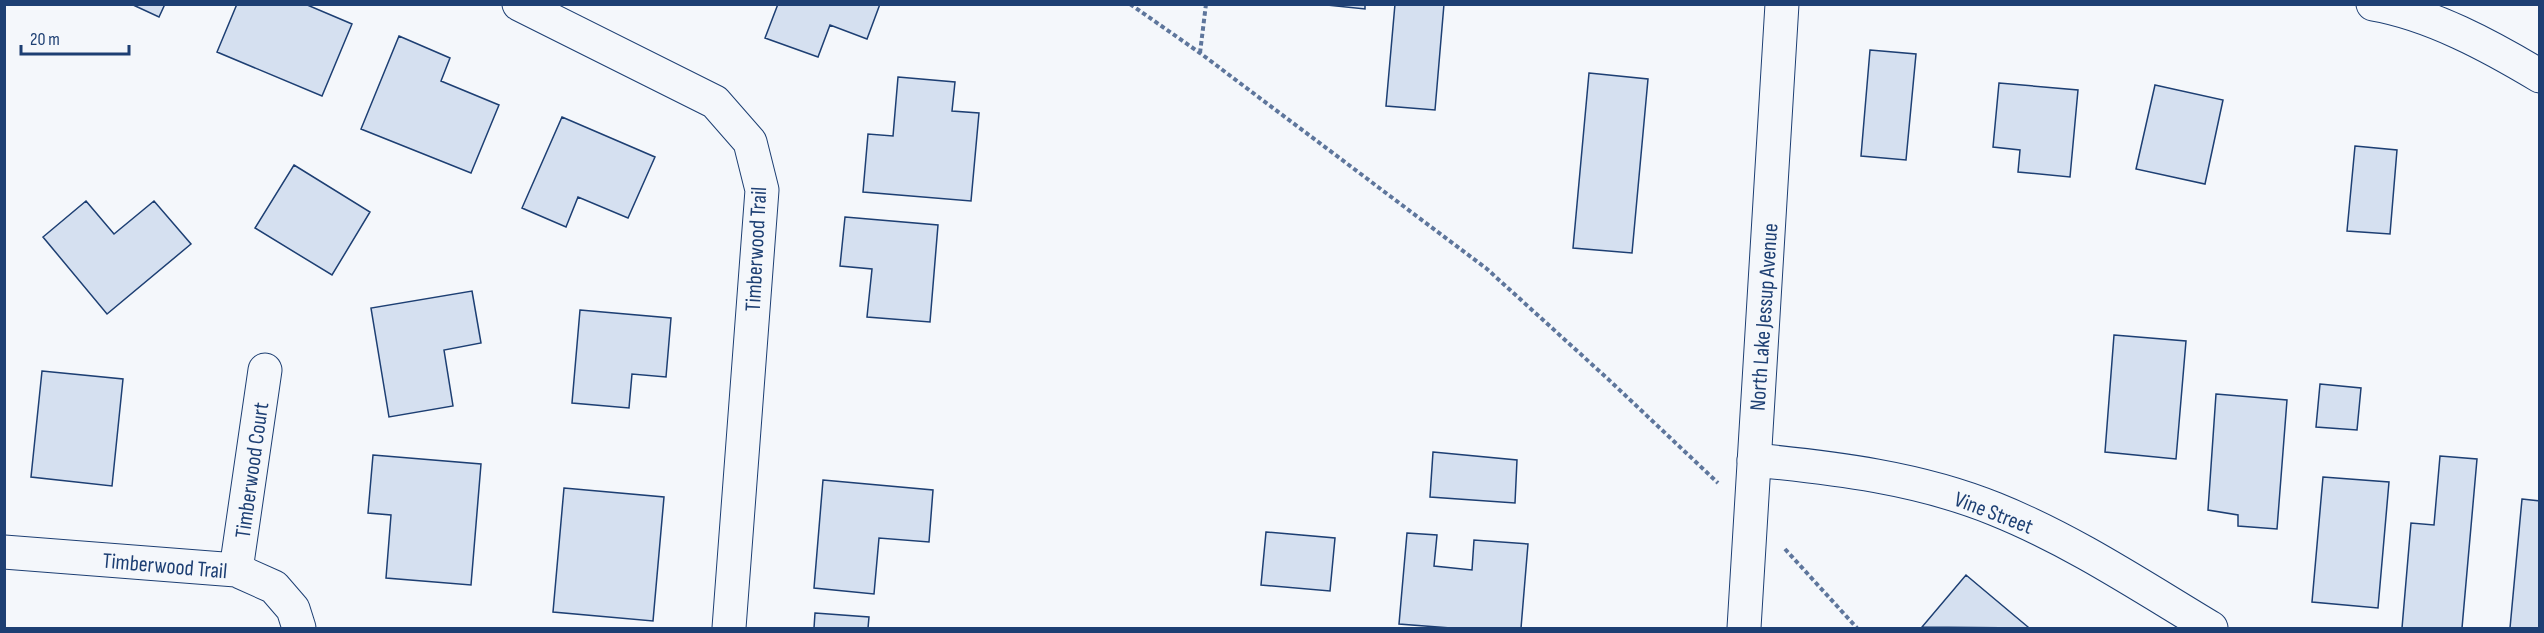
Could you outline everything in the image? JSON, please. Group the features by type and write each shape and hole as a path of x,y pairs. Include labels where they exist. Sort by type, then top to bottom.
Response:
{"street":[{"name":"Timberwood Trail","path":"519,4 715,102 750,142 762,190 729,628"},
{"name":"North Lake Jessup Avenue","path":"1744,628 1782,4"},
{"path":"2373,4 2394,8 2487,44 2540,76"},
{"name":"Timberwood Court","path":"236,570 265,370"},
{"name":"Vine Street","path":"1754,460 1876,476 1936,490 1994,509 2069,543 2211,628"},
{"name":"Timberwood Trail","path":"4,552 236,570 274,587 293,609 299,628"}],"path":[{"path":"1130,4 1200,53 1487,269 1723,488"},
{"path":"1200,53 1206,4"},
{"path":"1779,542 1857,628"}],"building":[{"path":"131,4 165,4 159,17"},
{"path":"237,4 305,4 352,24 322,96 217,52"},
{"path":"778,4 880,4 867,39 830,25 818,57 765,38"},
{"path":"1317,4 1365,4 1365,9"},
{"path":"1395,4 1444,4 1435,110 1386,106"},
{"path":"399,36 450,58 441,81 499,105 471,173 361,129"},
{"path":"1870,50 1916,54 1906,160 1861,156"},
{"path":"1589,73 1648,79 1632,253 1573,248"},
{"path":"898,77 955,82 952,111 979,113 971,201 863,192 868,134 893,136"},
{"path":"1999,83 2078,90 2070,177 2018,172 2020,150 1993,147"},
{"path":"2155,85 2223,100 2205,184 2136,169"},
{"path":"562,117 655,157 628,218 578,197 566,227 522,208"},
{"path":"2355,146 2397,150 2390,234 2347,231"},
{"path":"294,165 370,212 332,275 255,228"},
{"path":"86,201 114,234 154,201 191,244 107,314 43,237"},
{"path":"845,217 938,225 930,322 867,317 872,269 840,266"},
{"path":"472,291 481,343 444,350 453,406 389,417 371,308"},
{"path":"580,310 671,318 666,377 632,374 629,408 572,403"},
{"path":"2114,335 2186,341 2176,459 2105,452"},
{"path":"42,371 123,379 112,486 31,477"},
{"path":"2320,384 2361,388 2357,430 2316,427"},
{"path":"2216,394 2287,400 2277,529 2238,526 2238,515 2208,510"},
{"path":"1433,452 1517,460 1515,503 1430,497"},
{"path":"373,455 481,464 471,585 386,578 391,515 368,513"},
{"path":"2440,456 2477,459 2462,628 2402,628 2411,523 2434,525"},
{"path":"2323,477 2389,482 2378,608 2312,602"},
{"path":"823,480 933,490 929,542 879,538 874,594 814,588"},
{"path":"564,488 664,497 653,621 553,612"},
{"path":"2522,499 2540,501 2540,628 2510,628"},
{"path":"1266,532 1335,538 1330,591 1261,585"},
{"path":"1407,533 1437,535 1434,566 1472,570 1474,540 1528,544 1521,628 1451,628 1399,624"},
{"path":"1966,575 2028,627 1922,627"},
{"path":"815,613 869,617 868,628 814,628"}]}
